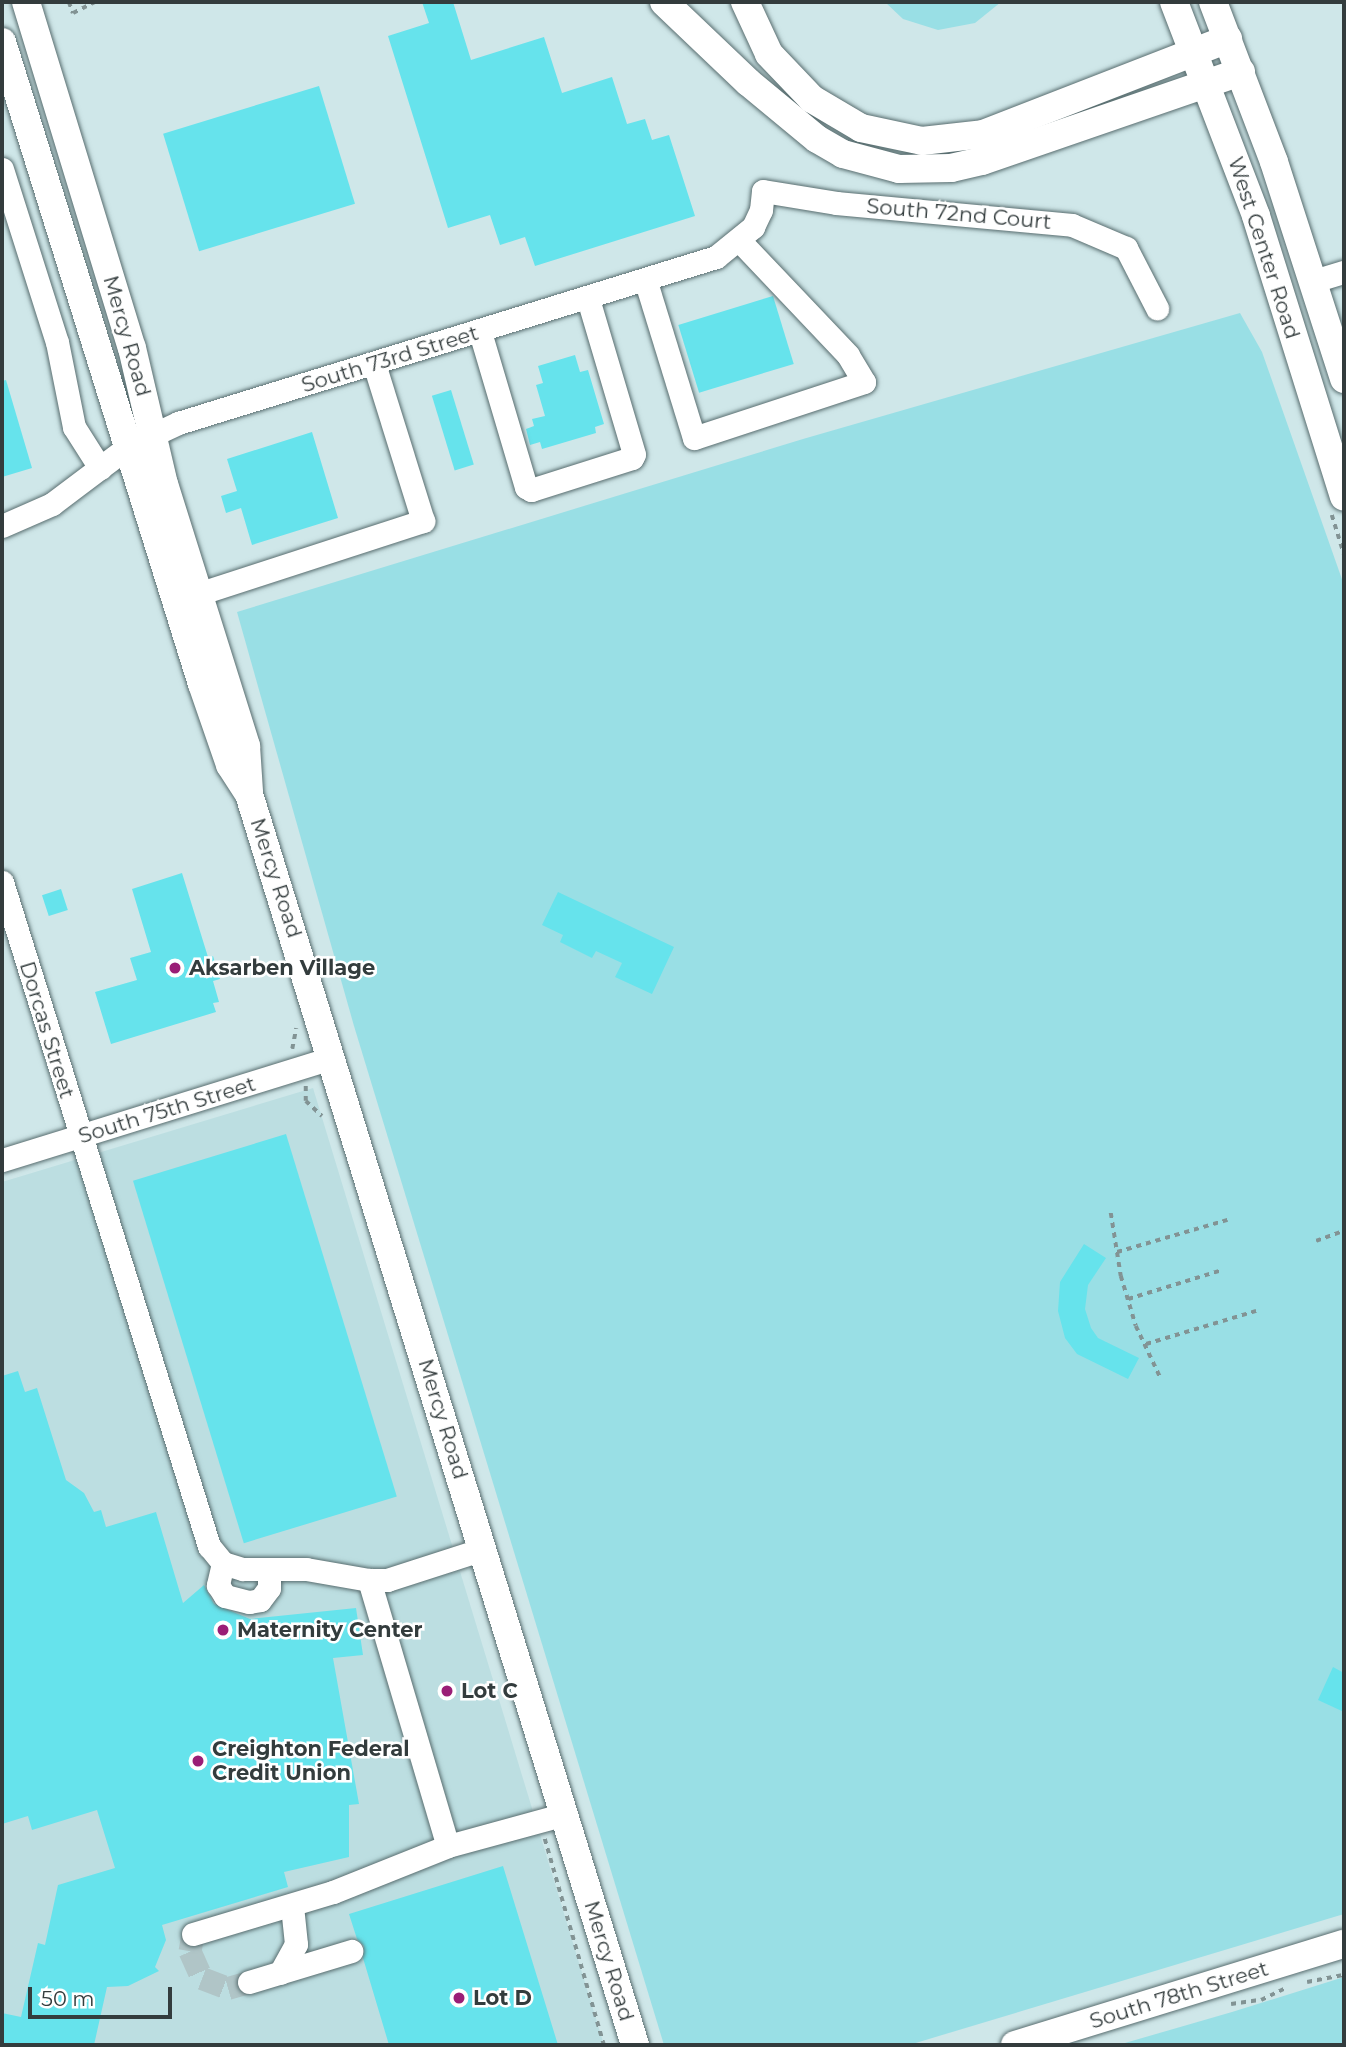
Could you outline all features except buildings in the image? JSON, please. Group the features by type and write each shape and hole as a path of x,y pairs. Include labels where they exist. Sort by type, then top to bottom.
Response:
{"main road":[{"path":"2,5 13,2"},
{"name":"Mercy Road","path":"26,2 132,348 141,440 202,684 230,765 249,794"},
{"path":"664,2 748,82 817,139 843,154 899,169 951,169 982,162 1241,72"},
{"path":"745,2 769,54 813,99 861,128 922,141 983,134 1228,39"},
{"name":"West Center Road","path":"1174,2 1256,216 1344,497"},
{"name":"West Center Road","path":"1213,2 1241,72 1314,281 1344,379"},
{"name":"Mercy Road","path":"2,42 141,440 198,594 246,746 249,794 483,1549 552,1818 635,2045"},
{"name":"South 78th Street","path":"1015,2045 1344,1944"}],"street":[{"path":"2,169 57,342 74,427 100,468"},
{"name":"South 73rd Street","path":"2,526 52,504 141,440 374,364 706,262 740,241 761,211 763,191"},
{"name":"South 72nd Court","path":"763,191 836,203 1072,225 1126,248 1157,308"},
{"path":"646,282 694,438 864,382 848,355 740,241"},
{"path":"1314,281 1344,272"},
{"path":"480,332 526,487 531,490 632,458 634,454 588,299"},
{"path":"198,594 423,521 374,364"},
{"name":"Dorcas Street","path":"2,882 209,1546 223,1563"},
{"name":"South 75th Street","path":"2,1160 332,1058"},
{"path":"269,1570 269,1588 260,1600 249,1602 225,1596 218,1585 223,1563 269,1570 332,1572 369,1580 387,1580 483,1549"},
{"path":"369,1580 448,1846"},
{"path":"193,1934 292,1905 448,1846 552,1818"},
{"path":"280,1973 296,1944 292,1905"},
{"path":"249,1982 351,1951"}],"path":[{"path":"69,2 73,13 95,2"},
{"path":"1111,1213 1128,1300 1161,1379"},
{"path":"1118,1252 1227,1220"},
{"path":"1316,1241 1344,1231"},
{"path":"1128,1300 1222,1270"},
{"path":"1146,1344 1256,1311"},
{"path":"552,1818 604,2045"},
{"path":"1287,1987 1344,1975"}],"shaded area":[{"path":"885,2 1001,2 975,23 938,30 903,19"},
{"path":"1240,313 1262,352 1344,585 1344,1914 909,2045 664,2045 354,1026 237,612 803,439"},
{"path":"313,1088 604,2045 2,2045 2,1182"},
{"path":"1344,1977 1344,2045 1118,2045 1232,2012"}],"tunnel":[{"path":"193,1934 190,1951 202,1978 228,1988 249,1982"}],"place":[{"name":"Aksarben Village","path":"175,968"},
{"name":"Maternity Center","path":"223,1630"},
{"name":"Lot C","path":"447,1691"},
{"name":"Creighton Federal Credit Union","path":"198,1761"},
{"name":"Lot D","path":"459,1998"}]}
